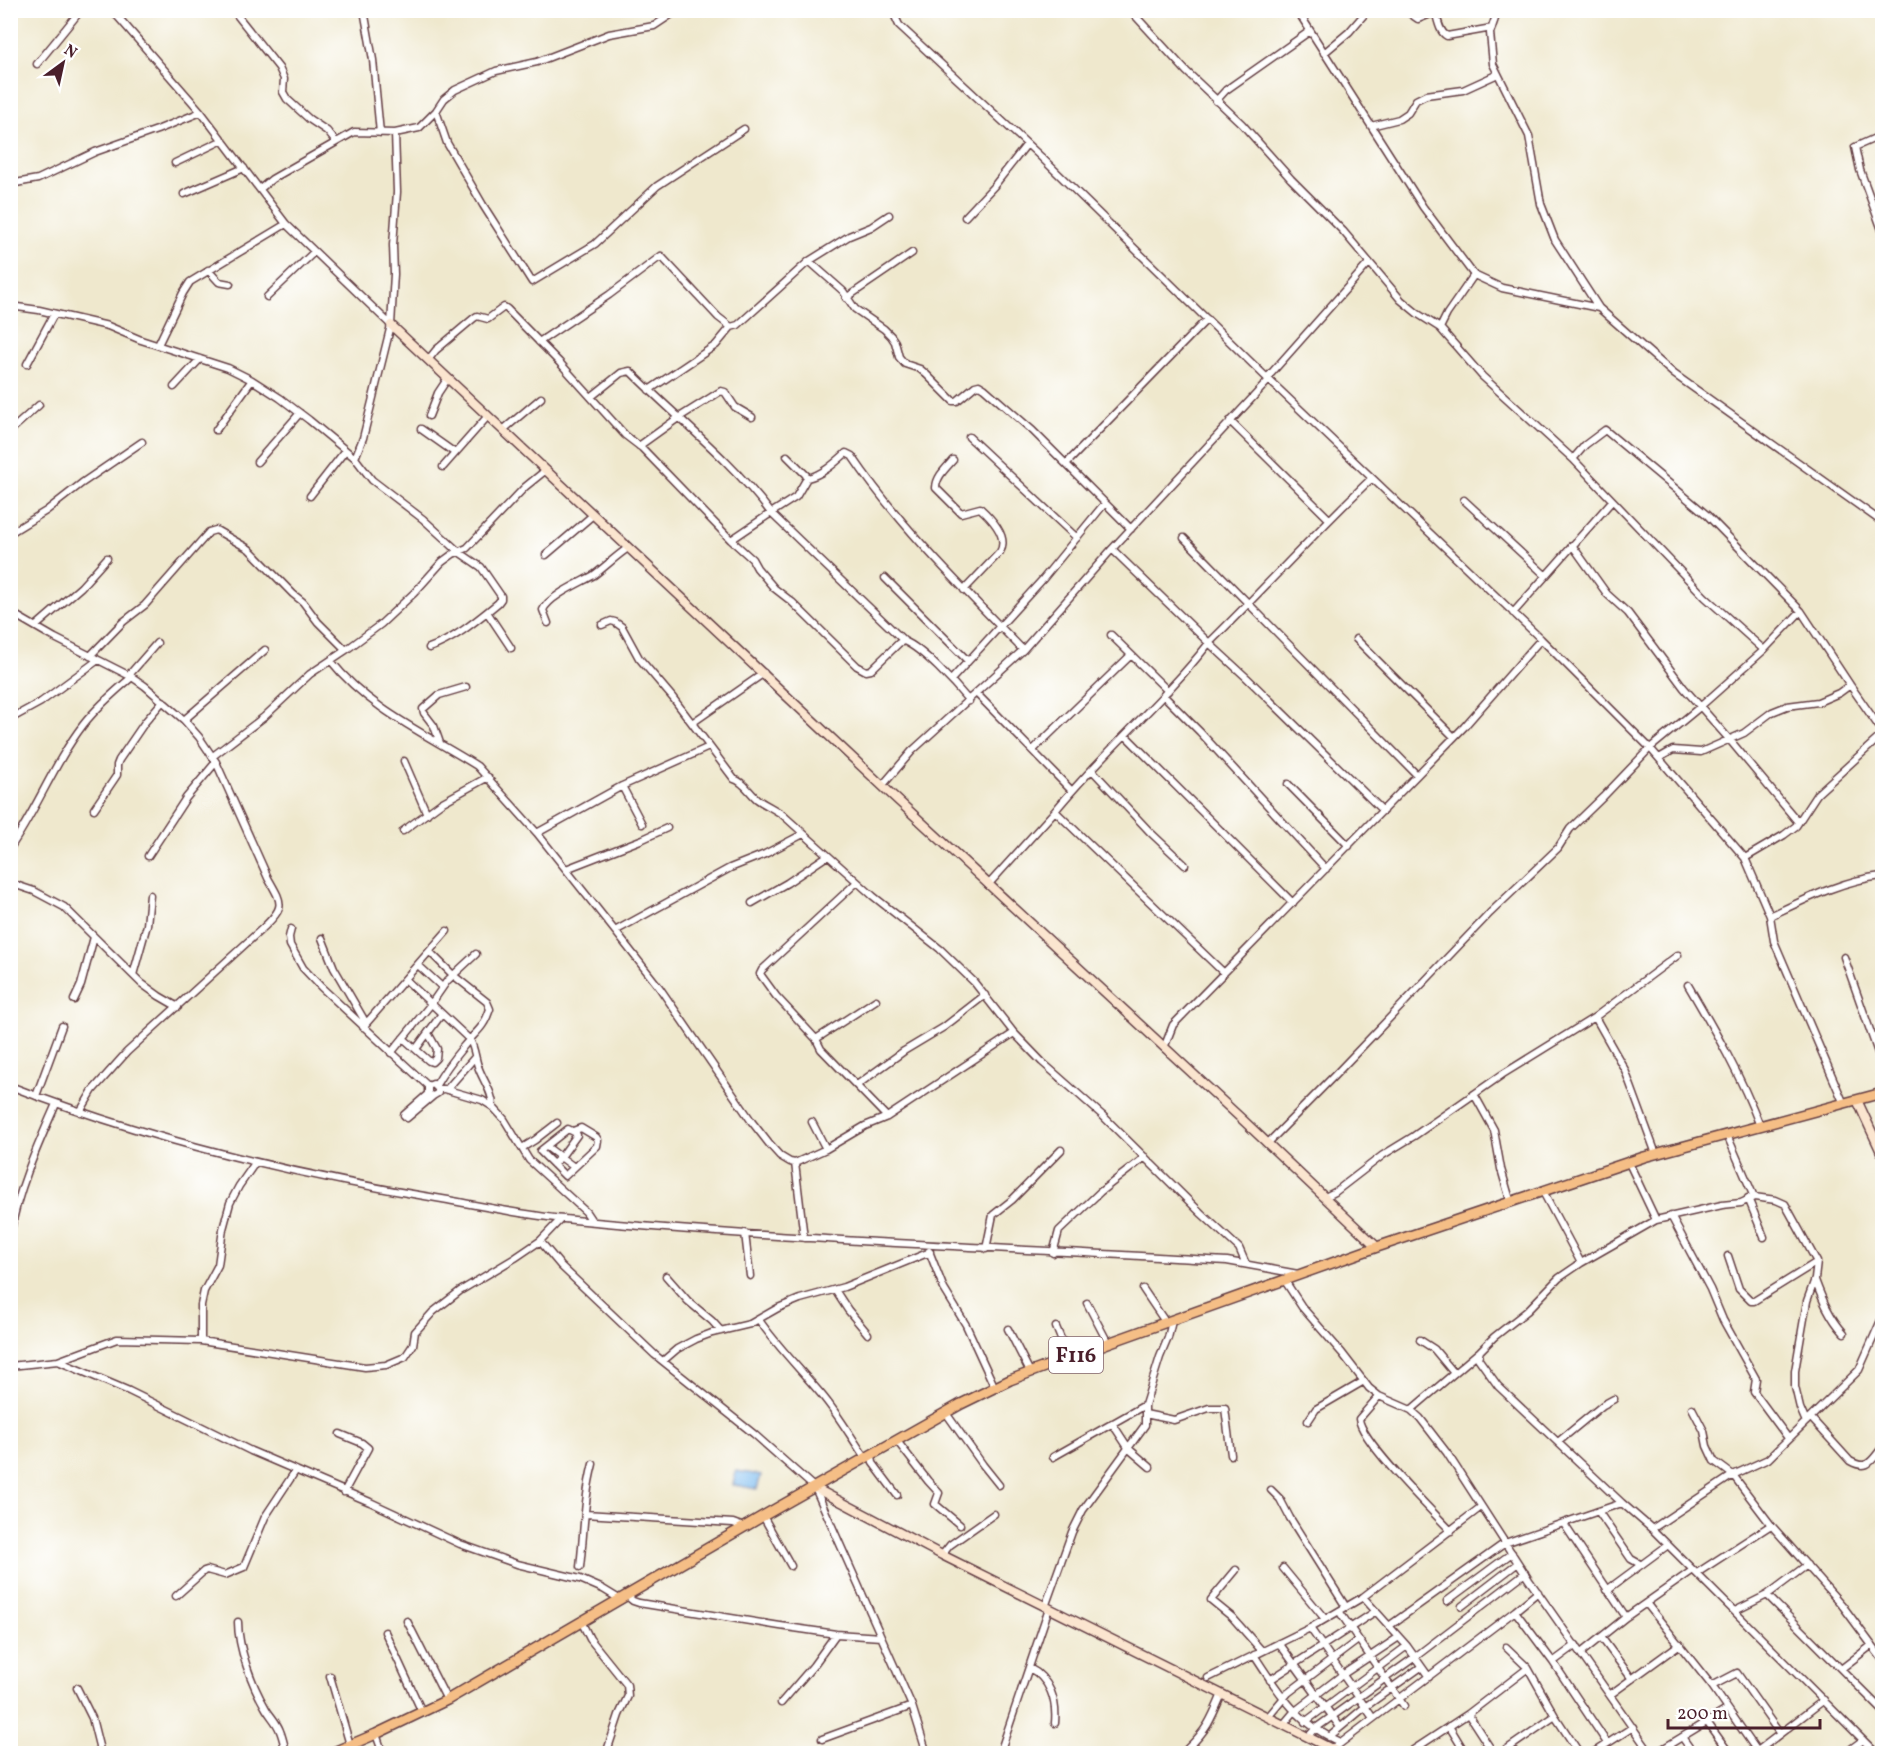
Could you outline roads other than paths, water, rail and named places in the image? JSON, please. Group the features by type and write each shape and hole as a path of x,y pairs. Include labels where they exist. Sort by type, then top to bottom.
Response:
{"main road":[{"name":"F116","path":"329,1754 447,1700 763,1516 946,1413 1030,1372 1377,1247 1629,1162 1882,1093"}],"street":[{"path":"37,64 81,10"},
{"path":"112,10 201,111 286,224 314,252 1377,1247"},
{"path":"233,10 279,68 284,79 283,92 287,99 309,119 327,131 336,142"},
{"path":"364,10 373,60 380,133"},
{"path":"260,189 273,179 354,132 395,133 419,128 455,90 496,71 537,62 609,34 654,26 678,10"},
{"path":"892,10 899,25 1027,144 1540,639 1659,758 1745,858 1770,916 1774,941 1844,1104"},
{"path":"1130,10 1186,71 1242,124 1267,154 1343,231 1401,300 1440,328 1482,376 1573,459 1705,597 1764,650"},
{"path":"1297,10 1424,207 1474,275 1502,288 1599,308"},
{"path":"1324,53 1349,32 1368,10"},
{"path":"1405,10 1419,19 1436,11 1441,30 1447,36 1492,28"},
{"path":"1498,10 1490,33 1493,64 1529,136 1541,204 1555,240 1599,308 1674,375 1882,522"},
{"path":"1216,101 1233,84 1310,31"},
{"path":"1371,126 1399,119 1408,113 1416,100 1426,95 1463,90 1498,74"},
{"path":"10,184 38,179 95,152 157,130 201,111"},
{"path":"436,111 453,153 532,282 595,244 657,186 744,129"},
{"path":"355,458 363,438 391,325 397,192 395,133"},
{"path":"1882,135 1855,147 1860,170 1882,230"},
{"path":"175,163 223,140"},
{"path":"965,217 994,186 1027,144"},
{"path":"184,194 244,168"},
{"path":"649,390 716,345 731,327 738,325 809,261 889,216"},
{"path":"158,345 190,282 286,224"},
{"path":"267,297 314,252"},
{"path":"846,298 912,253"},
{"path":"539,342 609,295 661,256 718,317 731,327"},
{"path":"809,261 843,291 855,309 891,336 899,357 905,364 920,369 953,401 957,401 975,386 979,385 984,388 1006,406 1131,529"},
{"path":"882,786 912,751 1023,650 1112,549 1230,422 1369,262"},
{"path":"208,270 219,282 230,284"},
{"path":"1440,328 1474,275"},
{"path":"10,306 108,326 123,334 228,369 252,380 300,413 355,458 372,480 423,519 459,552 481,567 501,596 501,599 487,612 444,643 429,648"},
{"path":"428,360 436,350 474,318 477,316 488,319 504,308 539,342 625,435 639,446 752,559 774,588 792,602 862,670 871,670 904,641"},
{"path":"27,364 54,314"},
{"path":"1066,464 1207,319"},
{"path":"174,387 200,359"},
{"path":"591,397 621,373 630,371 722,459 771,513 904,641 951,680 969,701"},
{"path":"429,416 438,393 448,378"},
{"path":"216,430 252,380"},
{"path":"639,446 678,418 721,392 725,392 735,407 752,417"},
{"path":"503,430 541,398"},
{"path":"10,431 39,405"},
{"path":"257,462 300,413"},
{"path":"443,467 488,416"},
{"path":"1230,422 1329,519"},
{"path":"422,429 456,453"},
{"path":"1573,459 1585,445 1605,430 1707,515 1801,611 1882,733 1817,794 1798,822 1784,835 1745,858"},
{"path":"969,437 1077,538"},
{"path":"10,533 46,511 81,483 142,442"},
{"path":"310,495 345,451"},
{"path":"731,540 796,496 807,478 829,467 846,453 852,456 881,496 964,590 1023,650"},
{"path":"787,456 807,475 807,478"},
{"path":"952,460 939,478 936,488 961,513 980,508 1004,539 1004,547 964,590"},
{"path":"148,856 214,759 310,674 346,651 397,609 442,562 467,548 525,487 546,470"},
{"path":"988,885 1071,791 1166,693 1209,643 1372,478"},
{"path":"1464,500 1545,575"},
{"path":"1513,613 1612,501"},
{"path":"951,680 1077,538 1105,503"},
{"path":"546,555 593,515"},
{"path":"90,656 123,622 145,606 209,532 216,530 231,537 257,557 303,602 318,622 346,651"},
{"path":"1184,538 1417,775"},
{"path":"1572,545 1607,594 1635,622 1684,688 1798,822"},
{"path":"548,623 543,610 545,606 595,574 628,548"},
{"path":"1112,549 1383,811"},
{"path":"36,626 81,587 107,558"},
{"path":"885,578 968,661"},
{"path":"1268,1143 1490,913 1558,848 1570,829 1650,748 1764,650 1801,611"},
{"path":"10,612 130,676 184,720 214,759 277,893 280,909 264,927 127,1052 93,1090 80,1112"},
{"path":"487,612 511,648"},
{"path":"602,625 611,621 619,624 639,658 734,779 741,782 759,801 768,804 783,815 857,882 947,956 974,982 1014,1033 1042,1062 1102,1115 1239,1248 1246,1264"},
{"path":"1112,635 1326,869"},
{"path":"1356,639 1454,737"},
{"path":"1164,1048 1173,1025 1454,737 1540,639"},
{"path":"10,848 82,726 130,676 157,643"},
{"path":"184,720 265,650"},
{"path":"1033,750 1131,655"},
{"path":"10,719 41,702 98,660"},
{"path":"331,661 339,672 372,701 477,766 488,777 537,833 659,987 770,1146 790,1162 795,1163 826,1149 865,1126 887,1117 1014,1033"},
{"path":"692,723 764,673"},
{"path":"1659,758 1673,750 1701,752 1744,733 1772,712 1787,706 1818,702 1839,693 1850,685"},
{"path":"440,743 435,726 423,709 439,695 466,687"},
{"path":"977,694 1071,791"},
{"path":"94,808 117,775 117,765 120,760 163,701"},
{"path":"1125,735 1293,903"},
{"path":"537,833 622,786 709,747"},
{"path":"404,761 428,813"},
{"path":"1092,770 1150,832 1185,864"},
{"path":"403,831 441,803 488,777"},
{"path":"1288,784 1349,846"},
{"path":"622,786 642,824"},
{"path":"1055,811 1224,973"},
{"path":"566,869 667,828"},
{"path":"615,931 722,873 803,834"},
{"path":"752,903 827,856"},
{"path":"1770,916 1808,897 1863,878 1882,876"},
{"path":"857,882 760,974 776,996 816,1039 820,1049 887,1117"},
{"path":"10,883 34,891 64,907 132,975 169,1003 178,1007"},
{"path":"132,975 147,925 150,895"},
{"path":"291,929 290,945 303,968 321,987 365,1025 429,1092 436,1095 437,1087 447,1066 482,1026 487,1017 489,1005 430,952"},
{"path":"365,1025 447,931"},
{"path":"74,1000 81,985 94,937"},
{"path":"322,938 334,968 365,1025"},
{"path":"391,1053 442,987 476,954"},
{"path":"1325,1197 1503,1074 1595,1017 1678,955"},
{"path":"1844,957 1882,1064"},
{"path":"418,965 442,987"},
{"path":"405,980 470,1040 478,1067 491,1095 493,1107"},
{"path":"1688,985 1722,1042 1760,1126"},
{"path":"857,1085 904,1051 944,1027 985,995"},
{"path":"816,1039 876,1000"},
{"path":"169,1003 171,1013"},
{"path":"416,1049 441,1015"},
{"path":"1595,1017 1625,1070 1656,1154"},
{"path":"36,1096 62,1026"},
{"path":"404,1038 431,1062 436,1058 437,1049 428,1033"},
{"path":"447,1089 476,1057"},
{"path":"436,1058 447,1066"},
{"path":"406,1116 429,1092 431,1084 482,1100 493,1107 504,1119 529,1160 586,1212 592,1221"},
{"path":"10,1086 123,1126 255,1163 396,1192 561,1219 928,1249 986,1249 1227,1261 1301,1274"},
{"path":"1474,1094 1494,1130 1501,1169 1511,1203"},
{"path":"1857,1100 1882,1154"},
{"path":"10,1235 18,1199 34,1154 56,1104"},
{"path":"812,1122 826,1149"},
{"path":"522,1148 557,1123"},
{"path":"553,1164 578,1136 568,1129 540,1151 553,1164 566,1176 597,1146 596,1137 581,1128 573,1131"},
{"path":"1727,1135 1764,1237"},
{"path":"535,1140 574,1167"},
{"path":"986,1249 993,1215 1061,1150"},
{"path":"1053,1253 1059,1231 1100,1192 1145,1157"},
{"path":"1629,1162 1656,1220"},
{"path":"201,1341 201,1305 204,1291 218,1265 222,1228 235,1193 255,1163"},
{"path":"795,1163 804,1238"},
{"path":"1544,1192 1581,1263"},
{"path":"1411,1410 1527,1311 1550,1286 1581,1263 1656,1220 1741,1203 1751,1198 1776,1200 1785,1204 1817,1262 1807,1301 1795,1371 1795,1387 1800,1408 1808,1420 1857,1465 1864,1466 1869,1463 1882,1448"},
{"path":"1671,1216 1710,1288 1723,1320 1756,1378 1754,1392 1788,1438"},
{"path":"10,1366 58,1361 117,1339 201,1341 357,1366 386,1365 405,1357 413,1345 415,1332 419,1326 460,1291 540,1241 561,1219"},
{"path":"745,1233 750,1276"},
{"path":"540,1241 585,1291 663,1361 754,1434 815,1488 1047,1608 1342,1754"},
{"path":"663,1361 669,1354 685,1344 712,1333 750,1324 800,1299 875,1276 928,1249"},
{"path":"928,1249 945,1289 966,1325 995,1388"},
{"path":"1728,1256 1739,1289 1751,1301 1817,1262"},
{"path":"666,1276 688,1301 721,1331"},
{"path":"1814,1279 1823,1302 1837,1326 1844,1333"},
{"path":"1285,1281 1302,1307 1364,1381 1379,1396 1411,1410 1420,1418 1447,1453 1518,1563 1652,1754 1728,1709"},
{"path":"1002,1754 1009,1724 1072,1532 1083,1510 1110,1470 1129,1449 1145,1425 1145,1405 1168,1338 1169,1322 1143,1289"},
{"path":"835,1290 868,1334"},
{"path":"1087,1303 1108,1343"},
{"path":"1652,1529 1733,1475 1768,1459 1858,1370 1882,1318"},
{"path":"759,1320 828,1402 897,1495"},
{"path":"1056,1327 1068,1358"},
{"path":"1008,1329 1030,1372"},
{"path":"1420,1340 1434,1349 1454,1373"},
{"path":"1480,1351 1478,1358 1498,1386 1652,1529 1877,1754"},
{"path":"58,1361 129,1391 230,1441 477,1552 580,1579 639,1603 836,1634 882,1637"},
{"path":"1308,1421 1316,1409 1364,1381"},
{"path":"1379,1396 1359,1419 1360,1424 1372,1445 1451,1531"},
{"path":"1558,1442 1614,1399"},
{"path":"1053,1457 1145,1405"},
{"path":"1145,1414 1174,1420 1209,1408 1225,1408 1231,1455"},
{"path":"1692,1408 1704,1431 1707,1446 1714,1461 1733,1475 1772,1525 1842,1605 1882,1659"},
{"path":"946,1413 999,1485"},
{"path":"1112,1424 1129,1449 1150,1467"},
{"path":"340,1434 368,1448 344,1492"},
{"path":"897,1441 937,1491 939,1496 936,1504 960,1525"},
{"path":"580,1568 589,1479 593,1464"},
{"path":"176,1596 204,1571 225,1575 244,1566 265,1517 296,1470"},
{"path":"815,1488 912,1706 927,1754"},
{"path":"1271,1490 1280,1499 1358,1640 1404,1706"},
{"path":"1389,1626 1505,1543 1622,1503"},
{"path":"1208,1678 1310,1628 1363,1597 1481,1507"},
{"path":"1598,1511 1631,1559 1640,1564"},
{"path":"585,1514 733,1523 745,1527"},
{"path":"942,1555 950,1545 994,1514"},
{"path":"763,1516 791,1566"},
{"path":"1564,1524 1626,1617"},
{"path":"1581,1653 1646,1603 1772,1525"},
{"path":"1607,1590 1668,1545"},
{"path":"1447,1601 1512,1553"},
{"path":"1462,1605 1518,1563"},
{"path":"1735,1611 1767,1595 1807,1565"},
{"path":"1283,1568 1325,1619"},
{"path":"1236,1570 1211,1600 1232,1617 1262,1651"},
{"path":"1308,1737 1316,1728 1415,1657 1525,1573"},
{"path":"1333,1749 1538,1592"},
{"path":"1767,1595 1882,1710"},
{"path":"1363,1597 1407,1646 1429,1677"},
{"path":"1646,1603 1712,1686 1756,1752 1824,1700"},
{"path":"1270,1680 1376,1611"},
{"path":"1515,1611 1553,1662 1607,1743"},
{"path":"407,1621 447,1700"},
{"path":"238,1622 238,1630 252,1682 279,1728 287,1754"},
{"path":"582,1623 590,1639 627,1685 628,1690 628,1696 606,1754"},
{"path":"1310,1628 1373,1718"},
{"path":"384,1632 422,1712"},
{"path":"781,1703 813,1666 836,1634"},
{"path":"1283,1725 1294,1712 1318,1696 1342,1675 1399,1637"},
{"path":"1601,1637 1632,1679"},
{"path":"1268,1717 1284,1698 1358,1640"},
{"path":"1279,1643 1340,1727"},
{"path":"1611,1695 1680,1644"},
{"path":"1553,1662 1576,1645"},
{"path":"1841,1669 1872,1645"},
{"path":"1305,1722 1350,1686 1407,1646"},
{"path":"1506,1647 1528,1668 1580,1754"},
{"path":"1254,1655 1294,1712 1305,1722 1341,1742"},
{"path":"1329,1737 1365,1707 1421,1667"},
{"path":"1029,1668 1051,1690 1056,1710 1055,1723"},
{"path":"1407,1754 1468,1714 1528,1668"},
{"path":"1712,1686 1737,1673 1780,1734"},
{"path":"330,1676 350,1745"},
{"path":"77,1688 92,1718 101,1754"},
{"path":"1188,1754 1187,1749 1206,1729 1222,1694"},
{"path":"822,1738 912,1706"},
{"path":"1468,1714 1494,1754"},
{"path":"1502,1753 1510,1751 1555,1716"},
{"path":"1707,1722 1730,1754"},
{"path":"1449,1726 1466,1754"},
{"path":"1591,1754 1633,1727"},
{"path":"376,1734 383,1754"},
{"path":"1682,1737 1694,1754"},
{"path":"1844,1754 1863,1740"}],"water":[{"path":"736,1471 761,1475 757,1489 733,1485"}]}
